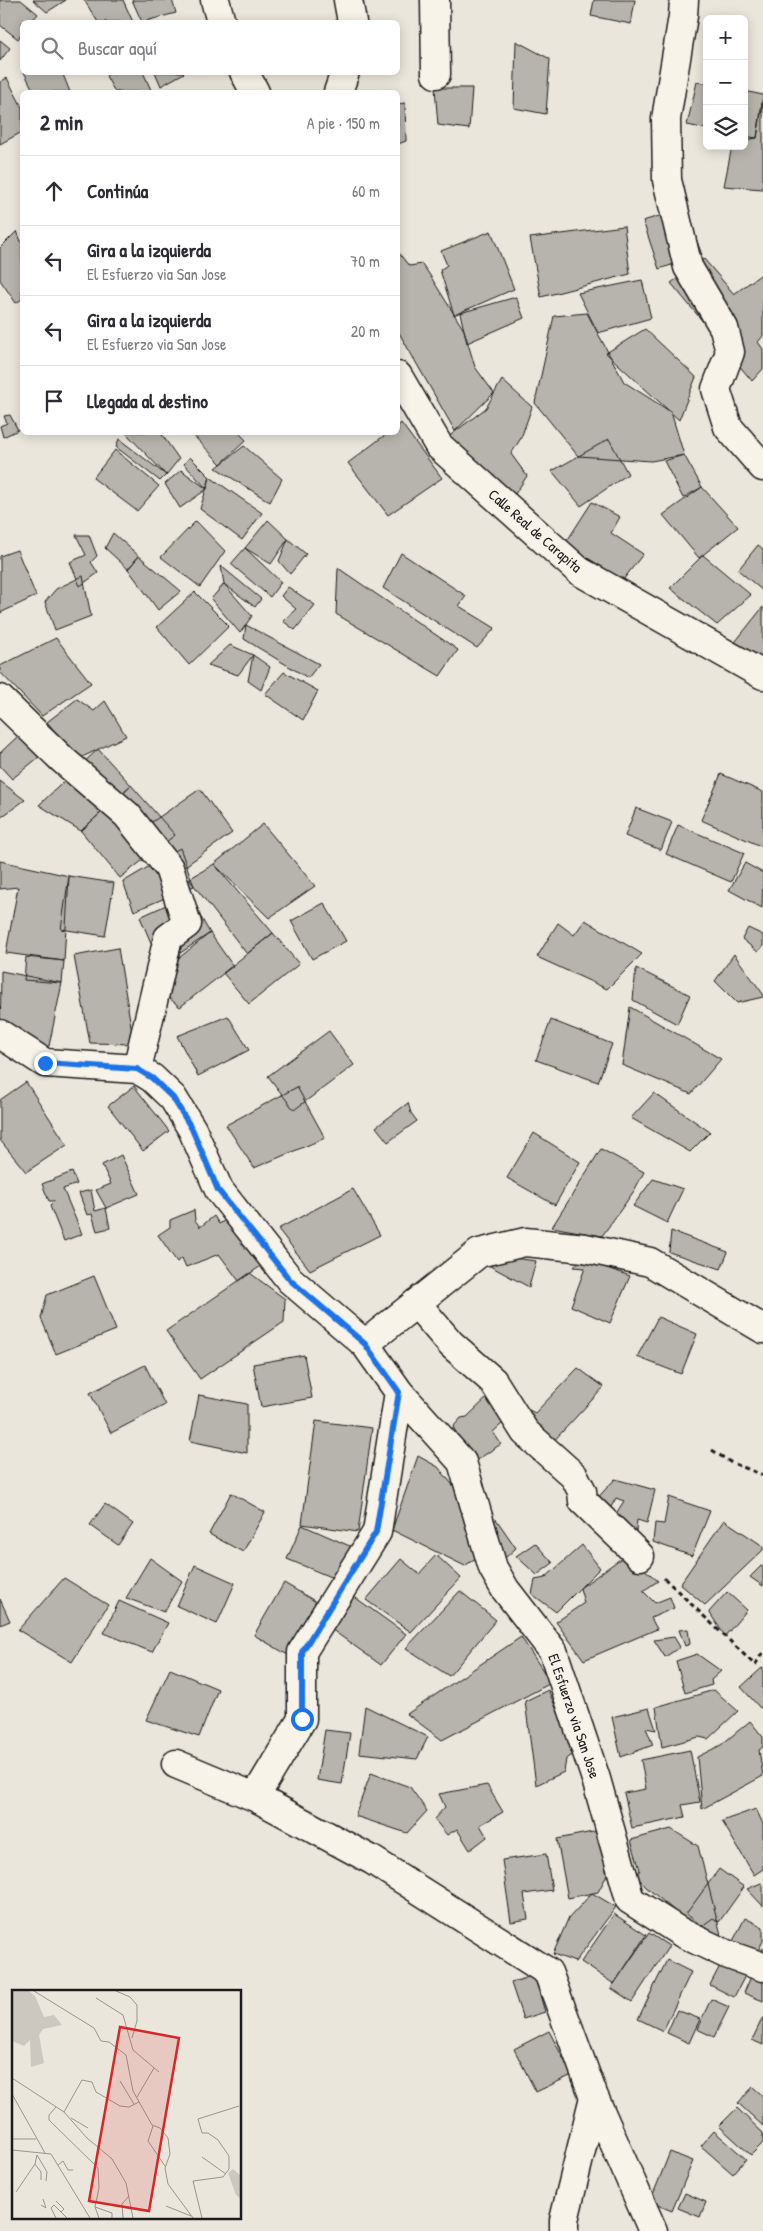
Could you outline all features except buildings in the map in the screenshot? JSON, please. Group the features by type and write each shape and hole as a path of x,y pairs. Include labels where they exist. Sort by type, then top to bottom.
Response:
{"street":[{"path":"215,0 220,20"},
{"path":"348,0 352,20"},
{"path":"435,0 436,74"},
{"path":"684,0 666,119 667,180 688,268 724,328 730,352 716,389 728,427 763,467"},
{"path":"246,75 254,90"},
{"path":"339,90 344,75"},
{"name":"Calle Real de Carapita","path":"400,379 439,446 579,571 763,675"},
{"path":"0,699 63,760 127,815 170,868 187,924 168,938 137,1069 45,1063 0,1034"},
{"name":"El Esfuerzo via San Jose","path":"137,1069 152,1078 173,1098 192,1129 218,1190 290,1280 365,1344 399,1392 462,1462 494,1568 506,1588 553,1651 596,1779 630,1900 682,1933 726,1954 763,1967"},
{"path":"365,1344 479,1253 525,1242 585,1248 650,1262 763,1329"},
{"path":"416,1303 451,1344 493,1382 526,1432 574,1476 582,1491 583,1501 640,1556"},
{"path":"255,1797 302,1719 302,1652 376,1532 399,1392"},
{"path":"176,1764 255,1797 372,1860 548,1972 594,2097 653,2231"},
{"path":"564,2231 564,2220 594,2097"}],"path":[{"path":"712,1450 730,1462 763,1475"},
{"path":"640,1556 755,1665 763,1652"}],"route":[{"path":"45,1063 137,1069 152,1078 173,1098 192,1129 218,1190 290,1280 365,1344 399,1392 376,1532 302,1652 302,1719"}]}
